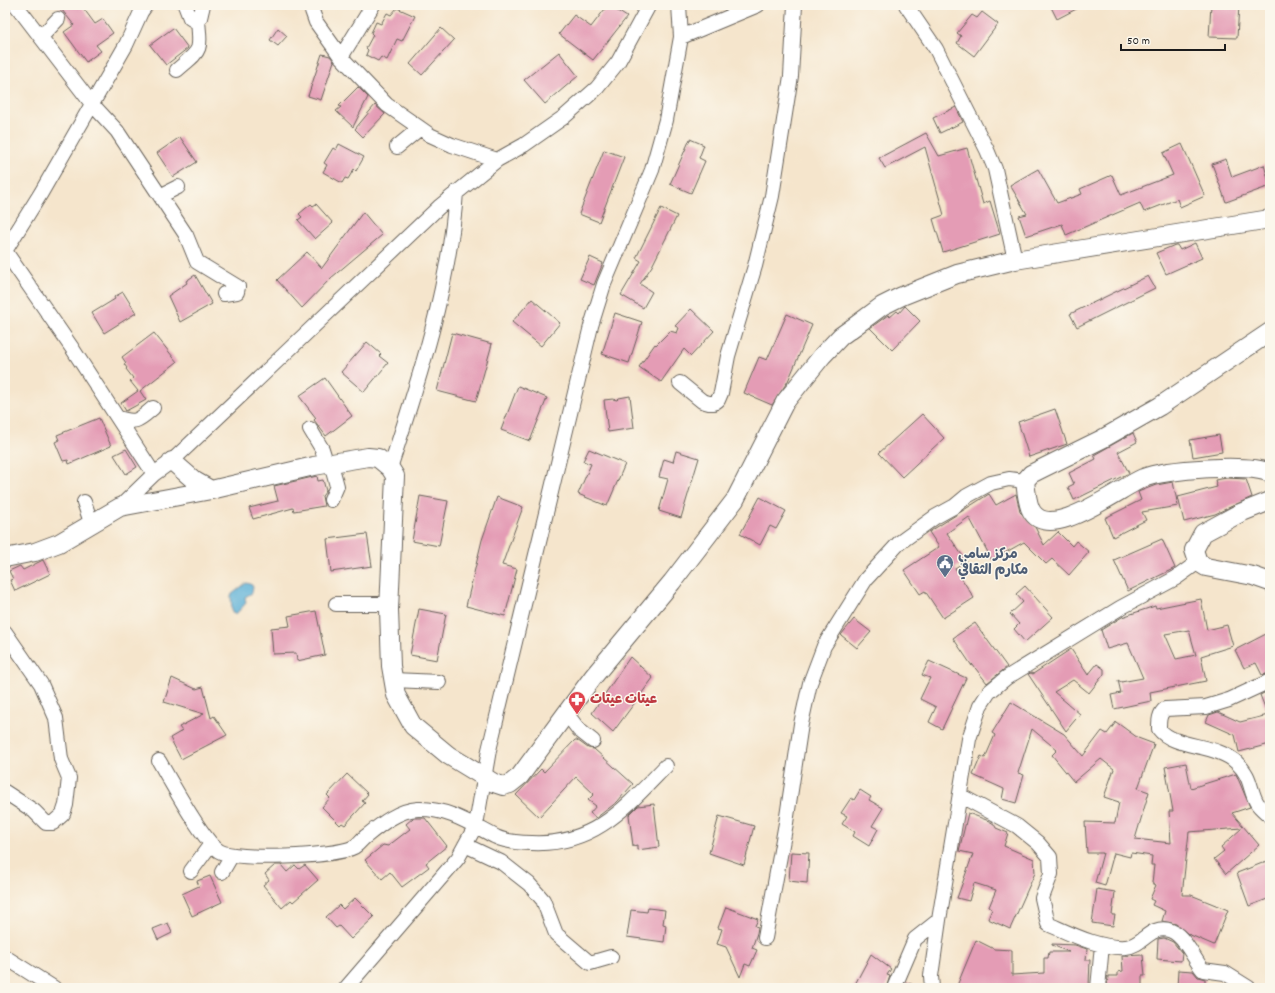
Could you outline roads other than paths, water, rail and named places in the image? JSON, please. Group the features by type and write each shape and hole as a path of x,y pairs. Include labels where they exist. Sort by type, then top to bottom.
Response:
{"main road":[{"path":"5,558 35,552 59,543 92,525 120,507 329,465 368,458 378,458 390,468 395,480 390,604 391,666 396,696 413,726 448,755 494,783 503,786 516,780 593,677 672,582 736,500 785,402 805,376 841,336 882,306 921,287 957,274 1015,260 1270,219"},
{"path":"1270,332 1160,406 1102,439 1031,474 1025,481 1030,509 1037,517 1045,520 1054,520 1067,519 1083,512 1142,478 1160,472 1203,469 1248,469 1270,473"},
{"path":"172,461 195,481 210,490"},
{"path":"1270,501 1203,533 1194,550 1198,562 1206,567 1253,576 1270,582"}],"street":[{"path":"16,5 92,104 117,131 186,235 197,262 238,287 237,292 224,294"},
{"path":"146,5 41,193 5,251 72,348 154,474"},
{"path":"185,5 190,18 198,21"},
{"path":"176,70 196,54 200,47 198,21 203,5"},
{"path":"310,5 316,22 342,57 387,105 420,128 452,145 497,160"},
{"path":"342,57 373,5"},
{"path":"120,507 154,474 172,461 439,206 497,160 524,145 564,117 597,88 618,62 650,5"},
{"path":"346,988 458,858 476,825 483,776 591,326 604,284 652,170 666,120 681,37 679,5"},
{"path":"681,37 758,5"},
{"path":"680,383 702,401 709,403 714,403 718,400 721,393 728,356 755,266 772,196 791,76 795,5"},
{"path":"906,5 936,49 987,150 995,169 1015,260"},
{"path":"41,37 58,19"},
{"path":"397,148 420,128"},
{"path":"160,196 178,187"},
{"path":"390,468 421,369 446,268 454,231 456,192"},
{"path":"118,418 132,422 140,419 153,408"},
{"path":"310,429 322,449 337,486 331,500"},
{"path":"765,938 786,823 801,724 810,683 824,646 866,579 899,543 935,517 955,506 967,496 990,482 1009,479 1025,481"},
{"path":"84,502 92,525"},
{"path":"932,988 931,976 939,920 973,724 980,706 989,692 1012,674 1120,608 1176,578 1198,562"},
{"path":"336,604 390,604"},
{"path":"5,632 41,684 56,718 61,759 69,778 66,805 63,814 53,823 46,823 34,811 5,792"},
{"path":"393,680 439,682"},
{"path":"1270,681 1229,700 1206,707 1165,709 1159,720 1160,729 1167,736 1179,741 1212,749 1236,762 1249,778 1257,802 1270,816"},
{"path":"566,713 579,730 593,741"},
{"path":"159,761 177,794 211,844 220,852 232,855 299,857 335,852 354,847 381,825 404,811 417,809 432,810 462,818 498,838 520,843 539,844 566,840 601,827 632,801 666,766"},
{"path":"961,796 1017,826 1038,843 1050,857 1051,874 1042,898 1048,924 1102,945 1127,947 1156,931 1166,930 1177,933 1187,944 1196,961 1203,970 1225,973 1249,988"},
{"path":"192,872 211,844"},
{"path":"465,845 501,862 529,884 543,900 556,934 590,964 611,957"},
{"path":"222,872 232,855"},
{"path":"894,988 915,939 939,920"},
{"path":"1098,988 1102,945"},
{"path":"5,957 54,988"}],"water":[{"path":"246,583 251,584 253,587 252,593 245,597 246,603 236,614 232,612 231,595"}],"place":[{"name":"مركز سامي مكارم الثقافي","path":"945,578"},
{"name":"عيتات عيتات","path":"577,715"}]}
